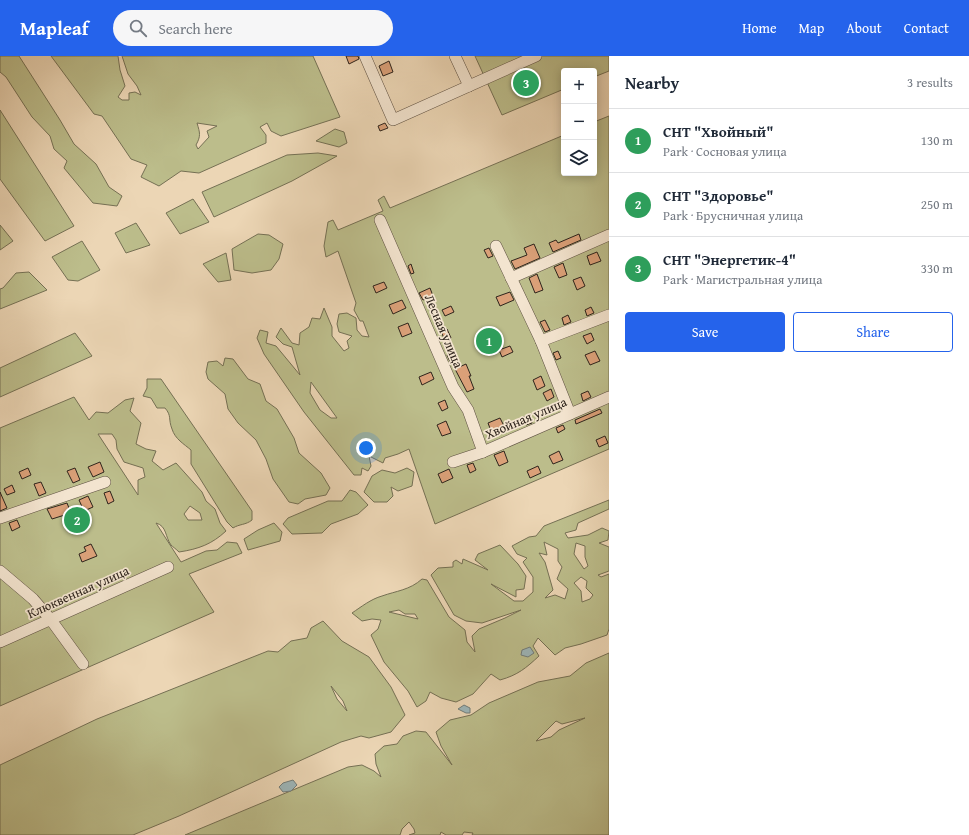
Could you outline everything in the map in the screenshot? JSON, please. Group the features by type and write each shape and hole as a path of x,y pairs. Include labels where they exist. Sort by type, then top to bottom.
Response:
{"street":[{"path":"365,56 393,120 536,56"},
{"path":"456,56 469,86"},
{"name":"Лесная улица","path":"380,220 453,387 468,410 483,452"},
{"path":"511,278 609,235"},
{"path":"496,246 541,341 570,414"},
{"path":"541,341 609,315"},
{"name":"Хвойная улица","path":"453,462 483,452 609,397"},
{"path":"0,518 105,482"},
{"name":"Клюквенная улица","path":"0,642 168,567"},
{"path":"0,571 33,599 51,620 83,664"}],"green space":[{"path":"0,56 19,56 74,144 96,164 109,187 122,196 117,206 93,203 64,168 67,161 54,149 50,136 32,117 6,77 0,72"},
{"path":"51,56 118,56 120,70 125,86 118,97 122,100 129,100 129,93 135,92 141,95 137,86 128,74 122,56 313,56 340,117 281,136 271,131 267,123 260,127 266,135 266,143 199,173 181,171 159,186 141,177 147,165 131,159 102,116 94,114","holes":["197,123 217,126 207,131 209,137 198,149 196,145 200,134"]},
{"path":"475,56 609,56 609,71 597,76 597,68 561,68 561,90 502,115"},
{"path":"0,110 74,226 45,241 0,179"},
{"path":"609,116 609,449 435,524 409,449 385,458 383,463 369,456 371,466 368,471 362,468 361,475 354,475 304,412 264,354 257,338 260,330 268,332 266,343 276,346 300,375 292,347 283,344 276,337 281,328 292,343 299,345 300,333 309,327 312,318 320,319 324,308 332,327 332,336 344,351 349,348 347,341 352,336 339,332 337,324 339,314 347,313 356,318 357,330 362,336 369,337 363,321 360,321 354,310 356,303 338,251 326,257 324,246 328,222 333,220 338,230 383,211 378,200 384,196 390,208 561,136 561,176 597,176 597,121","holes":["311,382 337,418 331,418 320,410 310,393"]},
{"path":"335,129 344,132 347,143 339,147 316,141"},
{"path":"318,153 337,156 292,181 214,217 202,192 287,155"},
{"path":"193,199 209,222 180,234 166,213"},
{"path":"136,223 150,245 126,253 115,233"},
{"path":"0,225 13,241 0,250"},
{"path":"258,234 269,235 283,244 279,259 271,270 252,273 234,270 232,249"},
{"path":"82,241 100,270 78,281 68,280 52,257"},
{"path":"226,253 231,280 218,282 203,264"},
{"path":"29,272 47,290 0,309 0,289 3,288 16,273"},
{"path":"75,333 92,356 0,397 0,368"},
{"path":"225,358 233,359 248,379 260,384 266,401 277,409 294,438 299,453 321,473 330,488 326,495 305,499 298,504 289,502 273,479 266,459 256,440 238,423 228,409 225,394 208,379 206,372 208,362 217,361 223,366"},
{"path":"147,379 161,379 252,511 252,520 233,528 227,522 191,464 191,450 173,433 169,416 165,408 157,408 151,398 143,396 147,388"},
{"path":"74,397 89,420 96,412 108,413 125,400 134,398 130,411 141,423 136,444 146,449 156,451 152,461 163,470 176,463 202,492 206,501 215,509 220,523 226,531 205,545 179,552 169,542 164,529 160,524 156,523 181,562 206,551 217,550 227,542 237,543 242,553 189,574 214,612 0,706 0,428","holes":["98,434 112,434 116,440 117,449 124,462 143,468 145,477 138,480 138,495","190,506 200,513 202,520 188,520 184,514"]},
{"path":"407,468 414,472 412,486 398,491 391,487 393,496 387,502 374,502 364,492 372,476 382,470 395,473"},
{"path":"350,490 356,492 368,505 358,514 331,524 322,533 292,534 283,524 288,518 328,501 342,501"},
{"path":"609,500 609,509 578,523 576,530 565,533 568,538 588,535 602,528 609,531 608,540 599,543 609,547 609,571 598,575 601,577 609,574 609,629 607,635 565,648 555,655 538,638 533,646 539,656 526,668 500,680 491,674 473,694 456,702 441,698 430,692 426,701 417,707 408,691 384,662 371,635 378,629 381,620 372,619 362,621 352,613 378,597 413,586 422,579 427,580 449,617 465,630 467,642 475,652 472,636 479,629 521,610 482,623 466,621 454,615 431,575 438,568 453,567 453,562 456,560 462,564 463,559 488,570 475,560 478,554 500,545 518,564 526,576 524,589 516,590 516,597 491,584 514,601 523,601 533,592 533,577 523,562 527,558 517,554 512,546 529,537 536,536 544,526","holes":["544,542 558,549 558,561 562,567 557,579 568,589 565,599 555,595 545,598 553,590 545,562 539,553 547,555","576,543 585,546 585,557 588,566 584,569 574,554","581,577 587,581 586,588 593,595 590,599 582,602 581,591 574,583","399,610 405,614 415,614 418,619 389,612"]},
{"path":"274,523 282,532 280,541 248,550 244,539 258,530"},
{"path":"323,621 342,641 369,657 391,687 405,715 391,732 369,738 361,736 341,742 179,816 133,835 0,835 0,765 97,719 268,651 278,652 291,641 307,638 311,628","holes":["331,686 343,701 347,711 337,699"]},
{"path":"609,653 609,835 472,835 473,833 464,832 462,835 446,835 441,832 440,835 409,835 415,833 409,822 402,829 400,835 185,835 348,767 362,765 374,771 381,777 376,764 375,754 384,746 397,744 403,736 416,731 426,732 452,765 441,746 436,732 450,720 471,715 489,703 538,682 570,676 586,663","holes":["585,718 559,730 551,737 536,741 556,721 562,724"]}],"water":[{"path":"530,647 534,653 528,657 521,655 522,650"},
{"path":"464,705 470,708 470,713 466,713 458,709"},
{"path":"293,780 297,785 291,791 283,792 279,787 283,783"}],"building":[{"path":"346,56 358,56 359,59 349,64"},
{"path":"389,61 393,72 383,76 379,66"},
{"path":"385,123 388,128 380,131 378,126"},
{"path":"579,234 581,240 553,252 549,243 556,240 558,243"},
{"path":"534,244 540,258 515,269 511,261 527,255 524,248"},
{"path":"489,248 493,256 488,258 484,250"},
{"path":"597,252 601,261 590,265 587,256"},
{"path":"563,263 567,275 559,278 554,267"},
{"path":"411,264 414,273 411,274 408,266"},
{"path":"537,274 543,290 535,293 529,278"},
{"path":"581,277 585,286 577,290 573,280"},
{"path":"384,282 387,288 376,293 373,286"},
{"path":"430,288 433,296 423,300 419,293"},
{"path":"510,292 514,300 500,306 496,297"},
{"path":"402,300 406,308 393,314 389,305"},
{"path":"451,306 454,312 445,316 442,310"},
{"path":"591,307 594,313 587,316 585,310"},
{"path":"568,315 571,322 564,325 562,318"},
{"path":"545,320 550,330 545,332 540,322"},
{"path":"408,323 412,333 402,337 398,327"},
{"path":"447,329 451,338 445,341 441,331"},
{"path":"591,333 594,340 587,344 583,336"},
{"path":"510,346 513,352 502,357 499,350"},
{"path":"558,351 561,358 556,360 553,353"},
{"path":"595,351 600,361 590,365 585,355"},
{"path":"452,353 456,362 451,364 447,355"},
{"path":"466,364 474,389 467,392 455,369"},
{"path":"431,372 434,379 422,385 419,377"},
{"path":"541,376 545,386 537,390 533,380"},
{"path":"551,389 554,397 547,401 543,393"},
{"path":"588,391 591,397 583,401 581,394"},
{"path":"445,400 448,408 442,411 438,403"},
{"path":"600,409 602,413 576,424 575,420"},
{"path":"529,415 532,423 526,425 523,417"},
{"path":"500,418 504,426 491,431 488,423"},
{"path":"446,421 451,433 442,436 437,425"},
{"path":"563,425 565,429 558,433 556,428"},
{"path":"605,436 608,443 599,447 596,440"},
{"path":"504,451 508,462 499,466 494,455"},
{"path":"559,451 563,460 553,464 549,456"},
{"path":"100,462 104,472 93,477 88,467"},
{"path":"473,463 476,470 470,473 467,465"},
{"path":"538,466 541,473 530,478 527,471"},
{"path":"28,468 31,475 22,479 19,472"},
{"path":"75,468 80,480 73,483 67,471"},
{"path":"449,469 453,478 442,483 438,474"},
{"path":"41,482 46,493 39,496 34,484"},
{"path":"12,485 15,492 7,495 4,489"},
{"path":"110,491 114,501 108,504 104,493"},
{"path":"0,492 7,508 0,511"},
{"path":"88,496 93,507 84,511 79,500"},
{"path":"67,503 71,513 52,519 47,509"},
{"path":"17,520 20,527 12,531 9,523"},
{"path":"91,544 97,556 82,562 79,554 86,551 84,547"}],"place":[{"name":"СНТ \"Энергетик-4\"","path":"526,83"},
{"name":"СНТ \"Хвойный\"","path":"489,341"},
{"name":"СНТ \"Здоровье\"","path":"77,520"}]}
